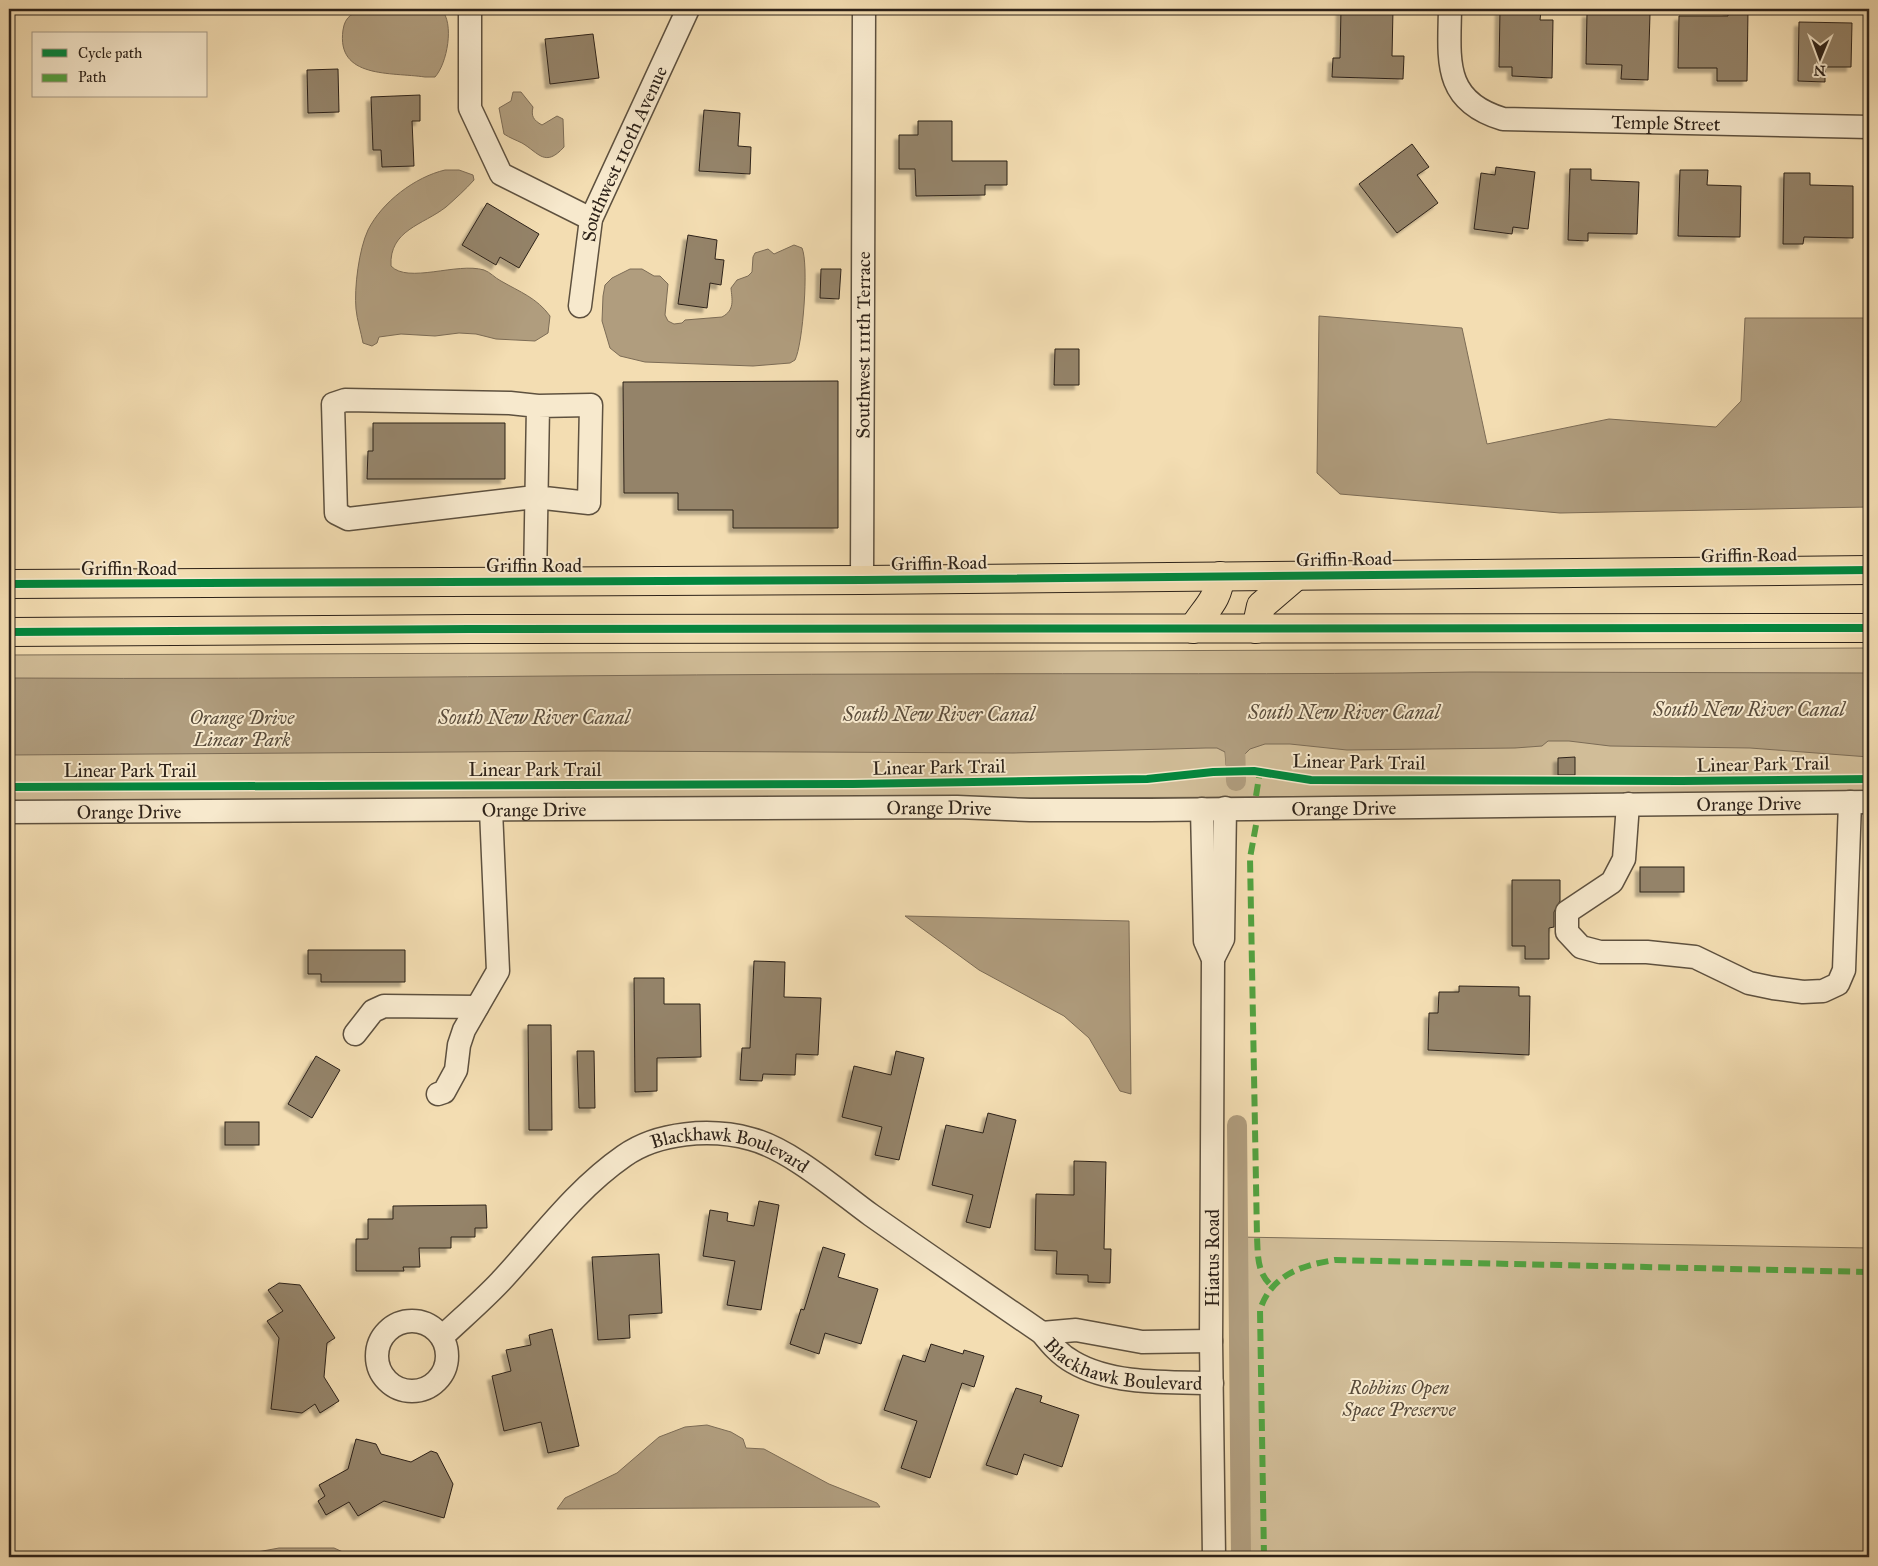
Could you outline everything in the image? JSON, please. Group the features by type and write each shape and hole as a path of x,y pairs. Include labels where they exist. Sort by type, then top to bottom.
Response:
{"main road":[{"name":"Griffin Road","path":"9,584 862,580 1869,570"},
{"path":"1193,629 1200,617 1213,603 1220,576"},
{"path":"1256,629 1261,606 1296,576"},
{"path":"9,632 1869,628"}],"street":[{"path":"470,9 470,108 501,174 591,219"},
{"name":"Southwest 110th Avenue","path":"580,306 591,219 688,9"},
{"name":"Southwest 111th Terrace","path":"862,580 862,111 865,68 864,9"},
{"name":"Temple Street","path":"1450,9 1449,63 1456,85 1468,102 1482,113 1503,120 1869,127"},
{"path":"344,400 510,403 538,406 591,405 590,503 535,496 348,519 336,513 333,404 344,400"},
{"path":"534,582 538,406"},
{"path":"1628,804 1624,859 1612,882 1567,912 1567,932 1581,947 1600,952 1647,952 1695,957 1749,983 1803,992 1823,991 1838,984 1844,970 1860,802"},
{"name":"Orange Drive","path":"9,812 947,808 1030,810 1860,802"},
{"name":"Hiatus Road","path":"1213,959 1223,939 1225,808"},
{"name":"Hiatus Road","path":"1202,809 1205,942 1213,959 1211,1341 1214,1557"},
{"path":"438,1094 444,1092 456,1070 459,1045 464,1030 498,971 491,810"},
{"path":"354,1034 373,1012 384,1006 477,1007"},
{"name":"Blackhawk Boulevard","path":"442,1336 498,1284 590,1182 625,1155 649,1142 681,1136 718,1133 752,1139 786,1154 907,1241 1042,1333 1057,1351 1073,1363 1102,1373 1138,1381 1212,1384"},
{"name":"Blackhawk Boulevard","path":"1042,1333 1076,1330 1142,1342 1211,1341"}],"green space":[{"name":"Orange Drive Linear Park","path":"1869,648 1869,794 9,803 9,655"},
{"name":"Robbins Open Space Preserve","path":"1238,1237 1869,1248 1869,1557 1242,1557"}],"water":[{"path":"367,9 441,9 448,24 448,43 443,63 435,77 382,73 357,65 348,57 343,46 344,25 350,15"},
{"path":"513,92 521,92 533,107 533,118 542,125 557,116 563,119 564,147 552,157 542,157 522,143 504,134 499,108 511,101"},
{"path":"445,170 459,170 473,175 474,180 446,207 401,236 392,254 391,266 399,271 409,273 473,268 486,271 540,304 550,316 548,333 535,341 496,339 476,334 459,333 435,336 401,334 379,337 377,343 372,346 363,343 357,313 356,290 360,258 368,230 382,210 400,192 422,178"},
{"path":"794,245 802,248 805,286 803,322 798,351 795,360 790,363 753,366 645,362 620,356 610,348 602,321 605,285 612,278 630,269 642,269 654,276 660,276 668,284 665,315 668,321 674,324 682,323 685,320 722,317 731,308 731,288 737,280 748,276 752,272 755,253 768,249 774,254"},
{"path":"1319,316 1462,328 1487,444 1609,419 1716,427 1741,401 1745,318 1869,318 1869,507 1560,513 1340,494 1317,473"},
{"name":"South New River Canal","path":"1470,672 1869,673 1869,757 1750,748 1610,746 1569,741 1548,741 1542,746 1515,748 1347,750 1290,744 1265,744 1250,749 1243,756 1243,765 1226,765 1225,752 1217,748 1013,753 596,751 9,755 9,678"},
{"path":"905,916 1129,921 1131,1094 1120,1091 1089,1038 1064,1016 979,970"},
{"path":"707,1425 731,1432 743,1439 746,1448 764,1449 829,1484 877,1503 880,1507 557,1509 565,1498 617,1473 659,1437 685,1427"},
{"path":"279,1548 334,1548 354,1557 230,1557"}],"building":[{"path":"1341,9 1393,10 1392,56 1404,56 1403,79 1332,77 1333,58 1340,58"},
{"path":"1728,9 1748,10 1747,81 1717,81 1717,68 1678,68 1679,16 1728,16"},
{"path":"1500,10 1541,11 1540,20 1553,20 1552,78 1512,76 1512,67 1499,67"},
{"path":"1587,13 1650,14 1648,80 1621,79 1622,65 1586,64"},
{"path":"1799,22 1852,23 1851,67 1825,67 1825,82 1798,81"},
{"path":"593,34 599,78 550,84 545,39"},
{"path":"338,69 339,112 308,113 307,70"},
{"path":"420,95 420,121 412,121 414,166 382,167 381,150 373,150 371,97"},
{"path":"704,110 740,113 738,146 751,147 750,174 699,171"},
{"path":"918,121 952,121 952,161 1007,161 1007,185 985,185 985,195 916,196 915,169 899,169 899,135 918,135"},
{"path":"1412,144 1429,167 1417,175 1438,203 1397,233 1359,184"},
{"path":"1496,167 1535,172 1528,229 1513,227 1512,234 1474,229 1481,173 1495,175"},
{"path":"1570,169 1591,169 1591,180 1639,182 1637,234 1588,233 1588,241 1568,240"},
{"path":"1680,170 1708,170 1707,185 1741,186 1740,237 1678,236"},
{"path":"1784,173 1810,173 1810,185 1853,186 1853,238 1804,237 1803,244 1783,244"},
{"path":"487,203 539,234 519,268 500,257 496,265 462,245"},
{"path":"688,235 717,240 715,259 724,260 721,285 710,283 707,308 678,304"},
{"path":"821,269 841,269 839,299 820,298"},
{"path":"1055,349 1079,349 1079,385 1054,385"},
{"path":"838,381 838,528 733,528 733,510 678,510 678,493 624,493 623,382"},
{"path":"373,423 505,423 505,479 367,479 368,451 373,451"},
{"path":"1575,757 1575,775 1558,775 1558,758"},
{"path":"1640,867 1684,867 1684,892 1640,892"},
{"path":"1512,880 1560,880 1560,901 1554,912 1554,927 1549,928 1549,959 1525,959 1525,946 1512,946"},
{"path":"308,950 405,950 405,982 321,982 321,974 308,974"},
{"path":"754,961 785,962 784,997 821,998 818,1055 796,1054 795,1075 763,1074 762,1081 740,1080 742,1048 750,1048"},
{"path":"634,978 664,978 664,1004 700,1004 701,1057 657,1058 657,1091 635,1092"},
{"path":"1459,986 1519,987 1519,996 1530,996 1529,1055 1428,1050 1429,1013 1438,1013 1439,992 1459,992"},
{"path":"528,1025 551,1025 552,1130 529,1130"},
{"path":"577,1051 594,1051 595,1108 579,1108"},
{"path":"896,1051 924,1058 899,1160 875,1155 882,1127 842,1117 854,1066 891,1075"},
{"path":"316,1056 340,1070 312,1118 288,1104"},
{"path":"988,1113 1016,1120 990,1228 966,1222 973,1195 932,1185 946,1125 983,1133"},
{"path":"225,1122 259,1122 259,1145 225,1145"},
{"path":"1074,1161 1106,1162 1104,1249 1111,1249 1110,1283 1088,1282 1088,1275 1056,1274 1057,1251 1035,1250 1036,1194 1074,1195"},
{"path":"759,1201 779,1205 761,1310 727,1305 735,1261 703,1256 710,1210 728,1213 727,1221 754,1226"},
{"path":"486,1205 487,1228 475,1228 475,1237 451,1237 451,1248 419,1248 420,1267 403,1267 404,1271 356,1271 356,1239 368,1239 368,1219 393,1219 393,1206"},
{"path":"823,1247 845,1254 838,1277 878,1289 861,1344 825,1333 819,1354 790,1344 801,1309 804,1310"},
{"path":"659,1254 662,1313 629,1315 630,1338 598,1340 592,1257"},
{"path":"279,1283 300,1285 335,1338 327,1343 324,1377 339,1401 320,1413 315,1404 302,1413 271,1409 279,1338 267,1321 283,1311 268,1290"},
{"path":"552,1329 579,1446 548,1453 541,1422 504,1431 492,1376 511,1371 506,1350 531,1345 529,1335"},
{"path":"931,1344 963,1354 964,1350 984,1356 974,1387 962,1383 930,1478 901,1468 917,1421 884,1410 903,1355 925,1362"},
{"path":"1016,1388 1042,1396 1040,1402 1079,1415 1062,1467 1024,1454 1017,1475 986,1465"},
{"path":"356,1439 376,1444 381,1454 411,1462 431,1451 437,1453 453,1484 444,1518 384,1501 358,1516 349,1502 326,1515 318,1501 325,1496 319,1485 348,1469"}],"waterway":[{"path":"1235,739 1236,781"},
{"path":"1237,1125 1241,1557"}],"marked path":[{"path":"1256,796 1260,771"},
{"path":"1256,825 1250,858 1257,1237 1259,1265 1264,1277 1273,1287"},
{"path":"1264,1557 1260,1310 1272,1288 1289,1274 1311,1265 1335,1260 1869,1272"}],"cycle path":[{"path":"9,584 862,580 1869,570"},
{"path":"9,632 469,629 1869,628"},
{"name":"Linear Park Trail","path":"9,787 853,784 1147,779 1213,772 1254,771 1311,780 1682,781 1869,779"}]}
